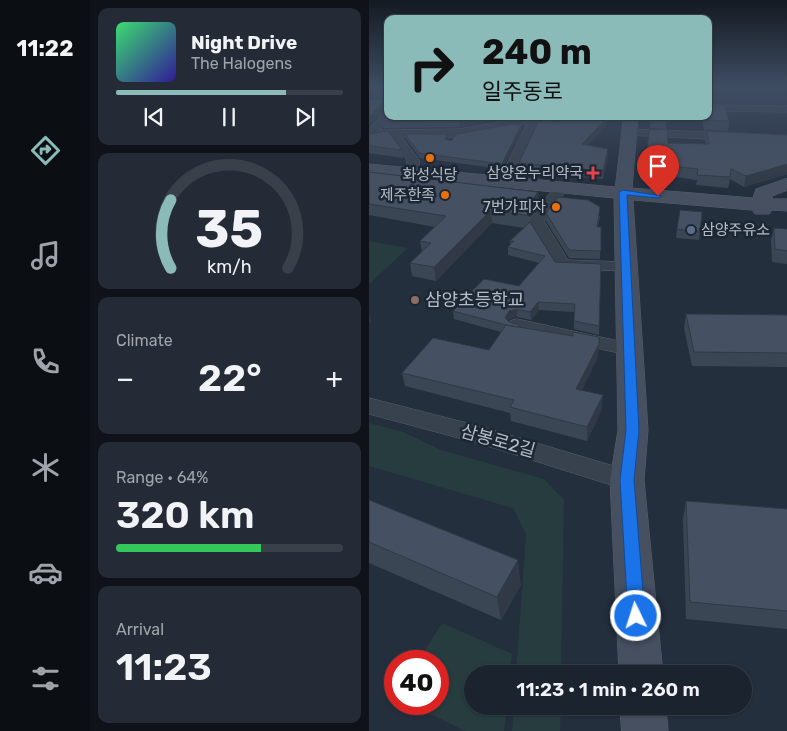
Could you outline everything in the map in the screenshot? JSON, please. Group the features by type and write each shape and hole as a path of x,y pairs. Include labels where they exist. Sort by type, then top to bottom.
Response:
{"street":[{"path":"369,135 381,122"},
{"path":"369,135 459,133 511,122"},
{"path":"505,182 534,122"},
{"path":"630,122 623,192 627,267 628,349 633,430 627,480 640,665"},
{"path":"394,134 413,160 413,173"},
{"path":"629,134 787,140"},
{"path":"369,169 728,203 762,207 787,215"},
{"path":"762,207 763,193 787,183"},
{"path":"562,187 536,221 563,265 627,267"},
{"path":"762,207 787,205"},
{"path":"517,325 628,349"},
{"name":"삼봉로2길","path":"369,406 483,436 627,480"},
{"path":"644,715 645,731"}],"green space":[{"path":"369,241 408,248 369,284"},
{"path":"369,423 403,432 441,450 544,479 564,500 561,665 517,665 526,534 513,508 369,466"},
{"path":"442,623 512,654 511,665 464,665 464,715 506,715 504,731 465,731 432,715 449,715 449,650 425,650"},
{"path":"513,715 561,715 560,731 512,731"}],"building":[{"path":"538,122 603,122 582,144 608,149 603,171 519,163"},
{"path":"511,124 521,125 502,164 419,153 405,134 447,134 445,139 451,141 457,134"},
{"path":"667,129 668,143 709,144 707,131 788,135 788,164 746,176 731,169 730,177 697,175 698,169 662,165 665,152 647,152 649,130"},
{"path":"388,131 402,150 369,146 369,134"},
{"path":"369,172 538,192 525,209 530,216 491,210 434,267 410,263 431,243 420,241 446,216 369,204"},
{"path":"558,197 588,200 600,207 597,227 601,227 601,251 569,250 546,213"},
{"path":"680,210 702,212 700,232 677,229"},
{"path":"530,222 555,262 601,264 599,326 574,321 575,304 538,302 530,312 517,309 509,311 505,318 509,322 520,325 518,327 453,311 484,279 519,286 545,256 508,247 514,241 510,241"},
{"path":"774,228 788,229 788,251 775,249"},
{"path":"686,314 788,315 788,353 694,352"},
{"path":"506,325 573,336 573,332 599,337 599,344 576,389 603,395 587,427 510,407 514,400 402,373 433,338 489,350"},
{"path":"369,500 518,560 497,597 369,542"},
{"path":"686,501 788,509 788,611 690,602"}],"place":[{"name":"화성식당","path":"430,158"},
{"name":"삼양온누리약국","path":"593,173"},
{"name":"제주한족","path":"445,195"},
{"name":"7번가피자","path":"556,207"},
{"name":"삼양주유소","path":"691,230"},
{"name":"삼양초등학교","path":"415,300"}],"route":[{"path":"636,616 627,480 633,430 628,349 627,267 623,192 658,196"}]}
